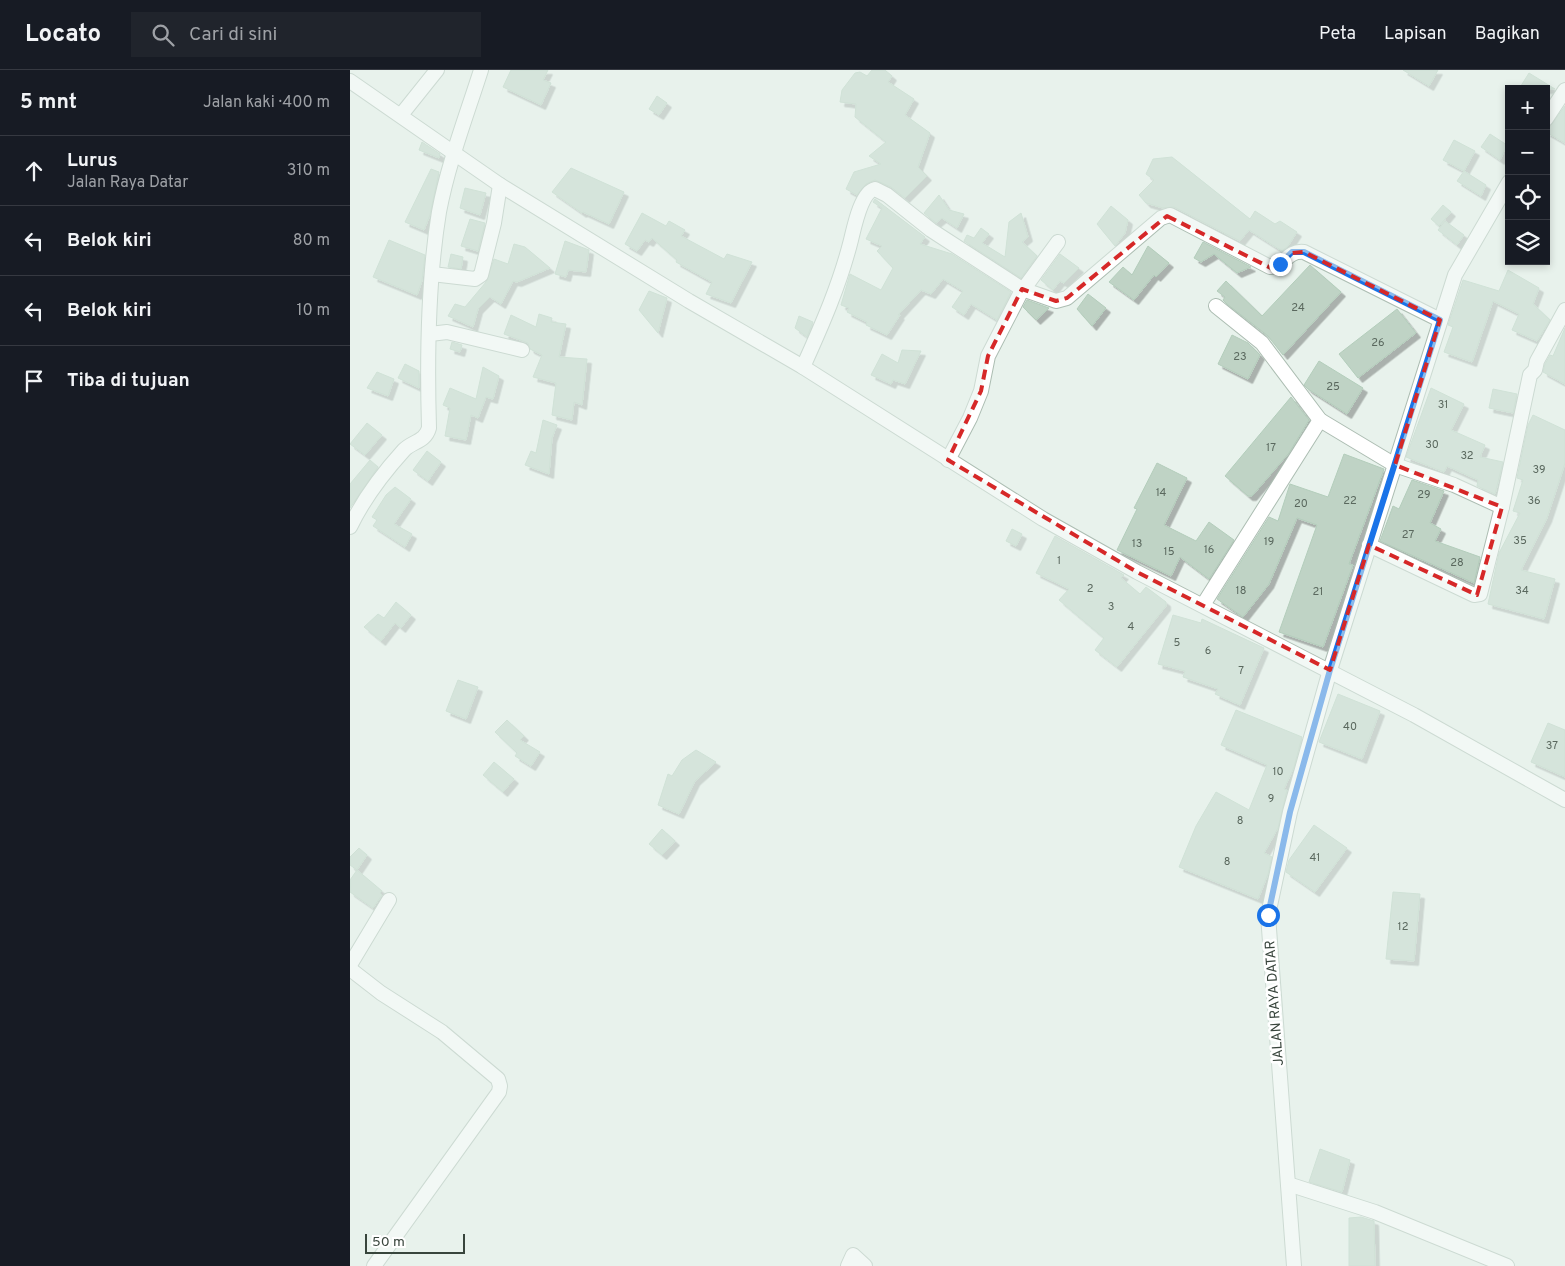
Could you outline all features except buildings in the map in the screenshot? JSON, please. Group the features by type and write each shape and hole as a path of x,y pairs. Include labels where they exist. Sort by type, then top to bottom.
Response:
{"street":[{"path":"402,115 437,70"},
{"path":"350,527 358,511 404,450 427,435 429,428 427,382 432,274 439,213 455,153 481,70"},
{"path":"350,81 402,115 500,185 689,301 803,367 948,460 1077,538 1330,670 1449,734 1565,800"},
{"path":"1550,113 1565,90"},
{"path":"432,274 476,279 481,275 494,223 500,185"},
{"name":"JALAN RAYA DATAR","path":"1294,1266 1268,915 1290,812 1330,670 1455,274 1505,189"},
{"path":"803,367 824,321 843,270 857,216 870,190 880,191 887,195 931,230 1022,289 1056,301 1067,298 1161,218 1170,215 1270,267 1280,264 1292,252 1304,252 1440,320"},
{"path":"948,460 970,418 980,391 988,356 1022,289 1058,242"},
{"path":"1216,306 1262,343 1320,420 1395,465 1454,485 1502,507"},
{"path":"1369,545 1477,595 1482,589 1502,507 1530,375 1535,370 1537,361 1565,310"},
{"path":"430,334 447,332 522,350"},
{"path":"1203,605 1320,420"},
{"path":"350,965 389,900"},
{"path":"350,969 381,993 442,1032 498,1080 500,1086 499,1092 374,1266"},
{"path":"1288,1184 1375,1212 1508,1266"},
{"path":"848,1266 853,1255 865,1266"}],"highlighted area":[{"path":"1167,216 1273,269 1292,253 1304,252 1440,320 1395,465 1502,507 1477,595 1369,545 1330,670 1137,572 948,460 981,391 988,356 1022,289 1056,301 1067,298"}],"route":[{"path":"1268,915 1271,890 1290,812 1330,670 1440,320 1304,252 1292,252 1280,264"}]}
